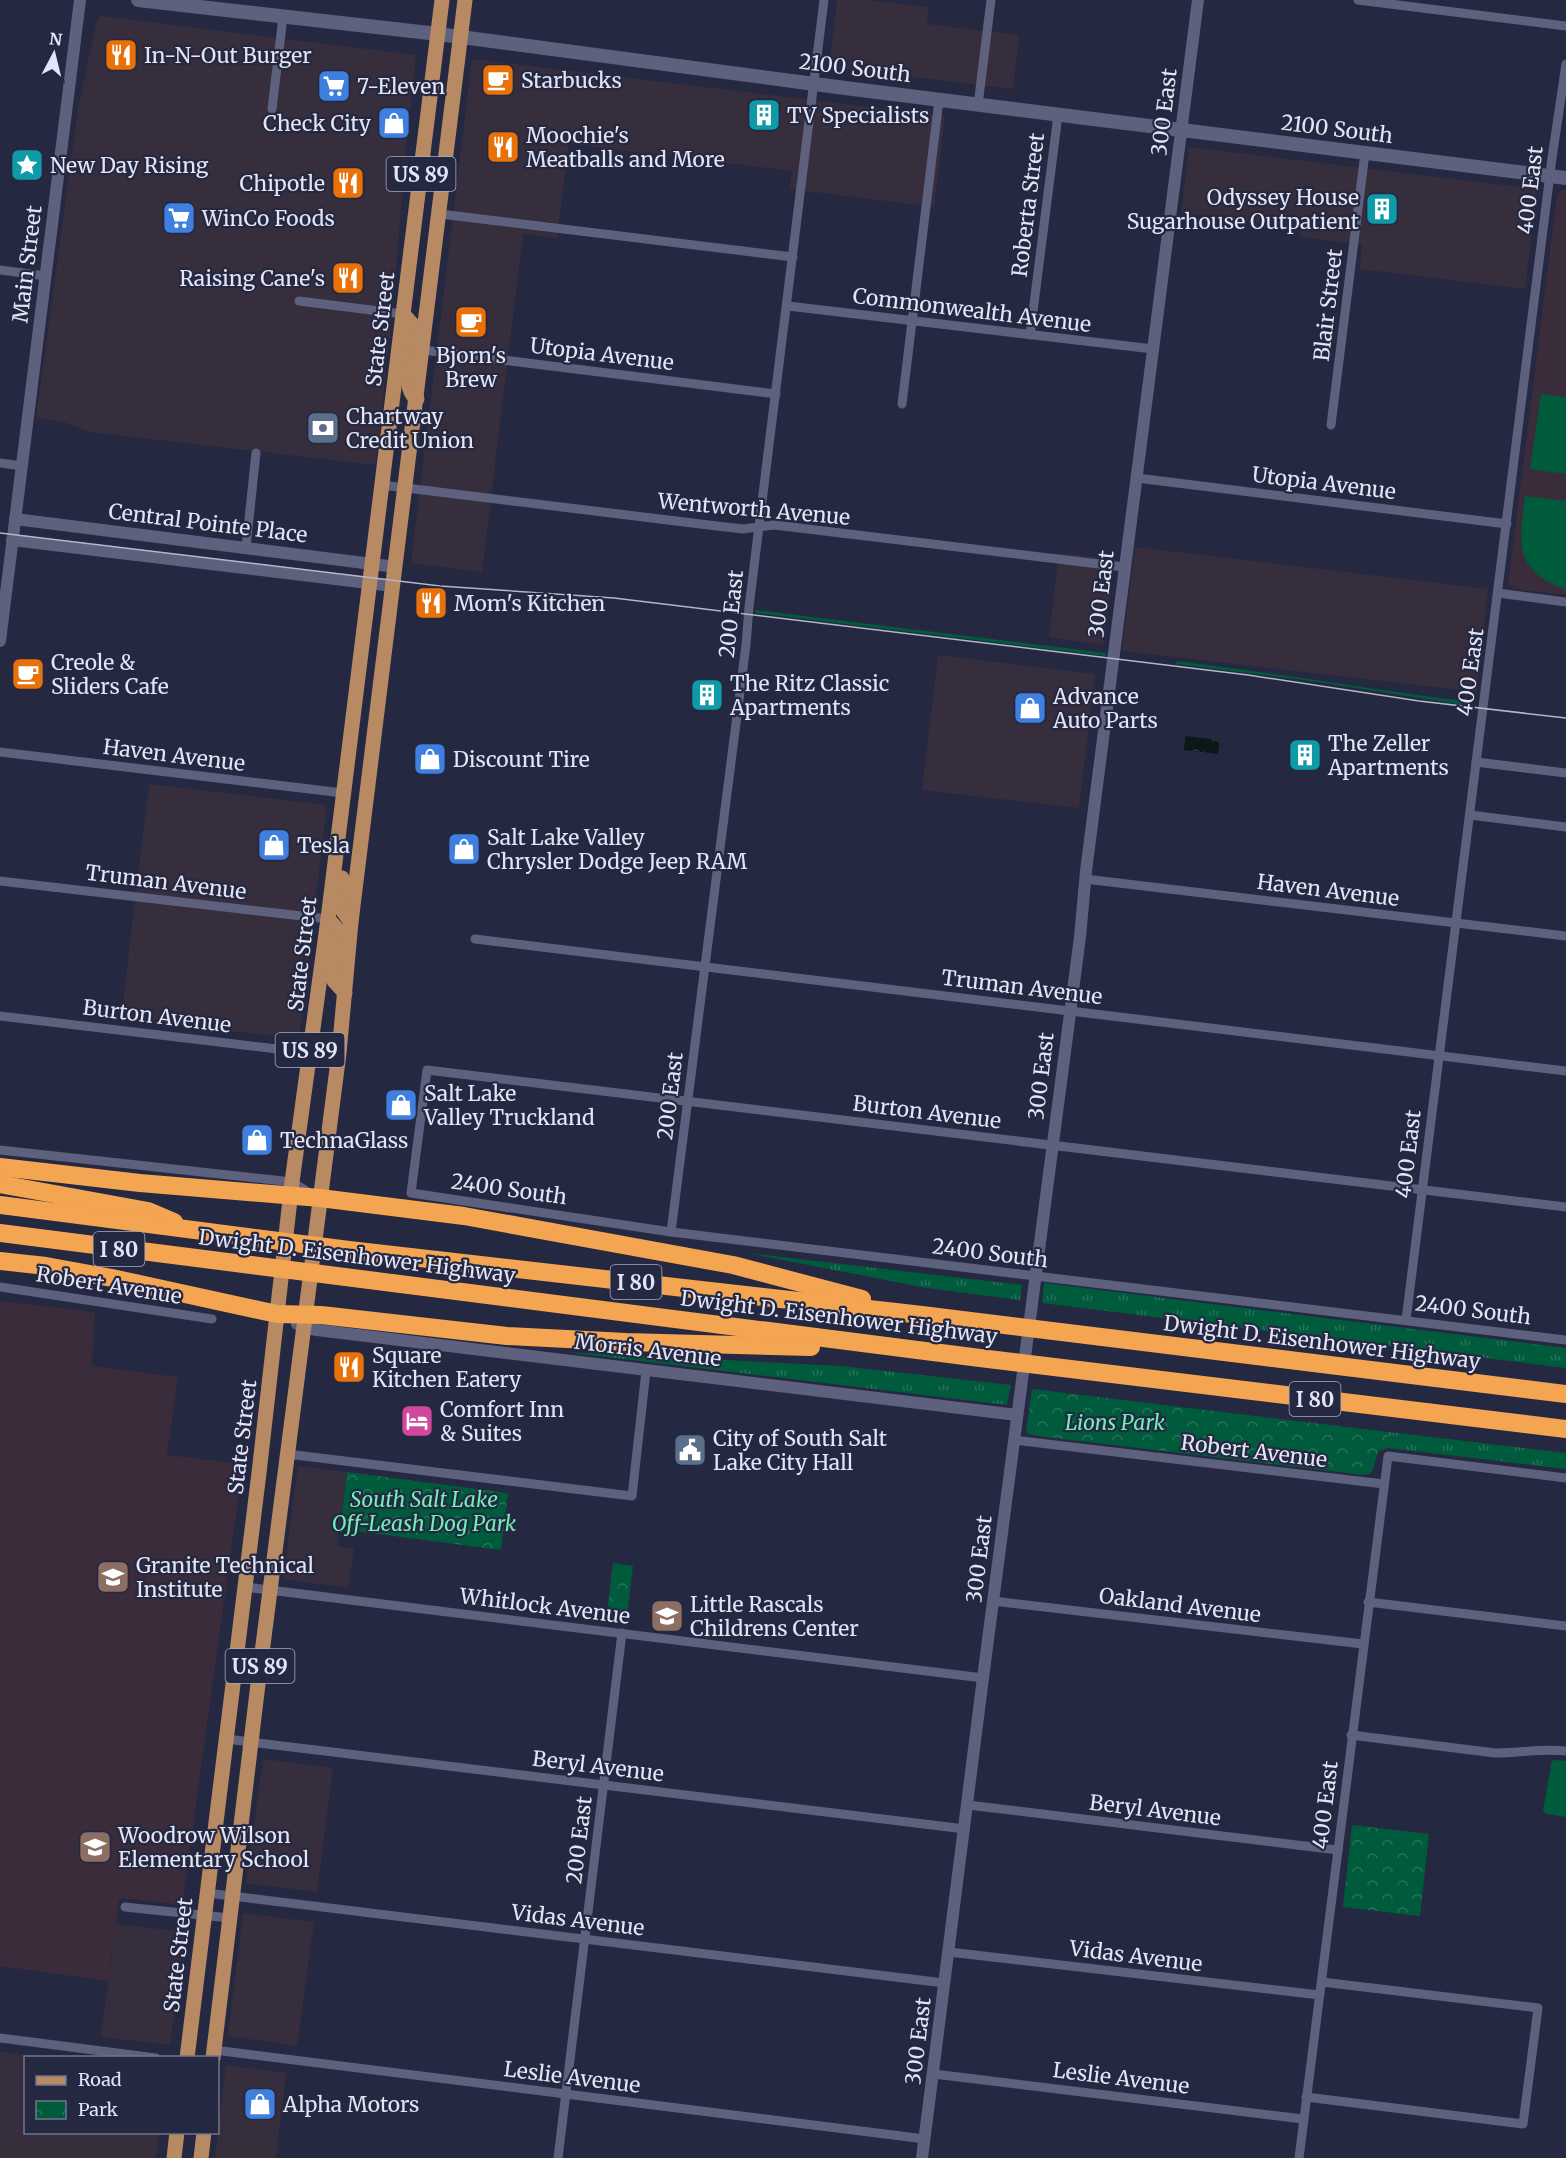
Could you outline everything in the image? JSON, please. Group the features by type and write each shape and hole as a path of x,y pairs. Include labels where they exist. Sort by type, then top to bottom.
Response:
{"highway":[{"path":"0,1167 291,1189 320,1198 464,1216 733,1264 922,1315"},
{"path":"0,1184 148,1210 192,1230"},
{"name":"Dwight D. Eisenhower Highway","path":"0,1205 242,1237 922,1315 1566,1394"},
{"name":"Dwight D. Eisenhower Highway","path":"0,1233 350,1276 912,1350 1566,1428"},
{"path":"0,1261 46,1266 112,1278 305,1321 507,1336 912,1350"}],"main road":[{"name":"2100 South","path":"138,0 438,34 978,105 1566,178"},
{"name":"State Street","path":"187,2056 291,1189 328,919 442,0"},
{"name":"US 89","path":"214,2054 251,1742 339,1053 351,922 465,0"},
{"path":"403,314 412,324 408,390 417,399"},
{"path":"334,869 343,875 340,907 351,922"},
{"path":"328,919 339,931 334,981 345,993"},
{"path":"174,2158 177,2134"},
{"path":"201,2158 204,2134"}],"street":[{"name":"Main Street","path":"0,639 80,0"},
{"name":"200 East","path":"671,1232 788,306 824,0"},
{"path":"978,105 990,0"},
{"name":"300 East","path":"922,2158 1080,937 1085,879 1124,567 1198,0"},
{"path":"1358,0 1566,26"},
{"path":"272,109 282,17"},
{"name":"400 East","path":"1406,1320 1566,64"},
{"path":"902,404 939,100"},
{"name":"Roberta Street","path":"1030,335 1058,115"},
{"name":"Blair Street","path":"1331,425 1365,153"},
{"path":"440,214 793,257"},
{"path":"0,270 46,276"},
{"path":"300,301 403,314"},
{"name":"Commonwealth Avenue","path":"788,306 1153,349"},
{"name":"Utopia Avenue","path":"423,350 776,394"},
{"path":"246,548 256,453"},
{"path":"0,463 22,466"},
{"name":"Utopia Avenue","path":"1137,478 1507,524"},
{"name":"Wentworth Avenue","path":"382,485 743,529 774,525 1124,567"},
{"name":"Central Pointe Place","path":"15,519 396,567"},
{"name":"Central Pointe Place","path":"12,540 393,586"},
{"path":"1498,593 1566,602"},
{"name":"Haven Avenue","path":"0,752 343,793"},
{"path":"1476,762 1566,773"},
{"path":"1470,815 1566,827"},
{"name":"Haven Avenue","path":"1085,879 1566,936"},
{"name":"Truman Avenue","path":"0,881 328,919"},
{"name":"Truman Avenue","path":"474,939 1566,1071"},
{"name":"Burton Avenue","path":"0,1016 310,1053"},
{"name":"Burton Avenue","path":"411,1193 427,1070 1566,1207"},
{"path":"0,1150 291,1189"},
{"name":"2400 South","path":"411,1193 671,1232 1566,1340"},
{"name":"Robert Avenue","path":"0,1287 212,1318"},
{"name":"Morris Avenue","path":"305,1321 646,1371 655,1370 1017,1415"},
{"path":"287,1454 632,1496 646,1371"},
{"name":"Robert Avenue","path":"1014,1440 1384,1484"},
{"name":"400 East","path":"1299,2158 1388,1456 1566,1478"},
{"name":"Whitlock Avenue","path":"245,1587 983,1678"},
{"name":"Oakland Avenue","path":"993,1601 1363,1644"},
{"path":"1368,1602 1566,1626"},
{"name":"200 East","path":"558,2158 622,1633"},
{"path":"1351,1736 1495,1753 1545,1749 1566,1751"},
{"name":"Beryl Avenue","path":"226,1739 964,1829"},
{"name":"Beryl Avenue","path":"968,1805 1338,1850"},
{"name":"Vidas Avenue","path":"207,1893 944,1983"},
{"path":"125,1907 230,1918"},
{"name":"Vidas Avenue","path":"948,1952 1320,1995"},
{"path":"1306,2097 1523,2124 1538,2008 1322,1982"},
{"path":"0,2038 140,2056"},
{"name":"Leslie Avenue","path":"214,2054 566,2094 925,2139"},
{"name":"Leslie Avenue","path":"933,2074 1303,2119"}],"shaded area":[{"path":"837,0 867,0 929,7 927,24 1019,35 1013,89 829,67"},
{"path":"101,16 416,55 376,465 90,432 64,422 36,418 78,109 96,23"},
{"path":"472,59 945,116 934,207 790,189 792,171 569,144 557,238 523,234 482,572 411,563"},
{"path":"1189,147 1537,189 1525,289 1360,269 1362,245 1300,237 1301,228 1181,213"},
{"path":"1561,190 1566,190 1566,595 1514,589 1508,584 1557,195"},
{"path":"1135,547 1488,589 1477,692 1122,651"},
{"path":"1059,553 1115,559 1103,645 1049,637"},
{"path":"938,655 1095,674 1079,808 922,790"},
{"path":"149,784 327,805 299,1039 121,1018"},
{"name":"Granite Technical Institute","path":"0,1301 95,1312 92,1366 178,1377 167,1455 243,1464 182,1905 122,1898 119,1901 108,1981 0,1966"},
{"path":"298,1466 347,1472 337,1546 354,1549 348,1588 283,1579"},
{"path":"263,1759 333,1768 317,1892 246,1883"},
{"path":"243,1913 314,1922 297,2046 228,2036"},
{"path":"116,1924 185,1932 170,2045 101,2037"},
{"path":"0,2052 39,2056 24,2056 24,2134 159,2134 156,2158 0,2158"},
{"path":"226,2065 286,2073 276,2158 215,2158"}],"green space":[{"path":"1541,394 1566,397 1566,474 1530,469"},
{"path":"1525,496 1566,501 1566,590 1536,573 1528,564 1523,553 1521,528"},
{"path":"755,610 1106,653 1106,656 755,613"},
{"path":"1177,661 1471,702 1471,706 1311,681 1176,664"},
{"path":"747,1253 1022,1285 1020,1300 927,1288"},
{"path":"1044,1283 1566,1348 1566,1368 1042,1303"},
{"path":"565,1352 841,1366 1011,1385 1007,1405"},
{"name":"Lions Park","path":"1032,1389 1389,1432 1388,1448 1379,1451 1373,1470 1364,1475 1038,1436 1028,1434 1026,1431"},
{"path":"1389,1432 1566,1453 1566,1469 1388,1448"},
{"name":"South Salt Lake Off-Leash Dog Park","path":"347,1472 508,1493 501,1550 340,1529"},
{"path":"613,1563 633,1566 626,1623 606,1620"},
{"path":"1552,1760 1566,1761 1566,1817 1547,1814 1543,1811"},
{"path":"1352,1825 1429,1834 1420,1916 1343,1907"}],"water":[{"path":"1185,736 1220,740 1218,754 1184,750"}],"tram line":[{"path":"0,533 440,586 614,598 1248,675 1419,701 1566,718"}],"place":[{"name":"In-N-Out Burger","path":"121,55"},
{"name":"Starbucks","path":"498,80"},
{"name":"7-Eleven","path":"334,86"},
{"name":"TV Specialists","path":"764,115"},
{"name":"Check City","path":"394,123"},
{"name":"Moochie's Meatballs and More","path":"503,147"},
{"name":"New Day Rising","path":"27,165"},
{"name":"Chipotle","path":"348,183"},
{"name":"Odyssey House Sugarhouse Outpatient","path":"1382,209"},
{"name":"WinCo Foods","path":"179,218"},
{"name":"Raising Cane's","path":"348,278"},
{"name":"Bjorn's Brew","path":"471,322"},
{"name":"Chartway Credit Union","path":"323,428"},
{"name":"Mom's Kitchen","path":"431,603"},
{"name":"Creole & Sliders Cafe","path":"28,674"},
{"name":"The Ritz Classic Apartments","path":"707,695"},
{"name":"Advance Auto Parts","path":"1030,708"},
{"name":"The Zeller Apartments","path":"1305,755"},
{"name":"Discount Tire","path":"430,759"},
{"name":"Tesla","path":"274,845"},
{"name":"Salt Lake Valley Chrysler Dodge Jeep RAM","path":"464,849"},
{"name":"Salt Lake Valley Truckland","path":"401,1105"},
{"name":"TechnaGlass","path":"257,1140"},
{"name":"Square Kitchen Eatery","path":"349,1367"},
{"name":"Comfort Inn & Suites","path":"417,1421"},
{"name":"City of South Salt Lake City Hall","path":"690,1450"},
{"name":"Granite Technical Institute","path":"113,1577"},
{"name":"Little Rascals Childrens Center","path":"667,1616"},
{"name":"Woodrow Wilson Elementary School","path":"95,1847"},
{"name":"Alpha Motors","path":"260,2104"}]}
